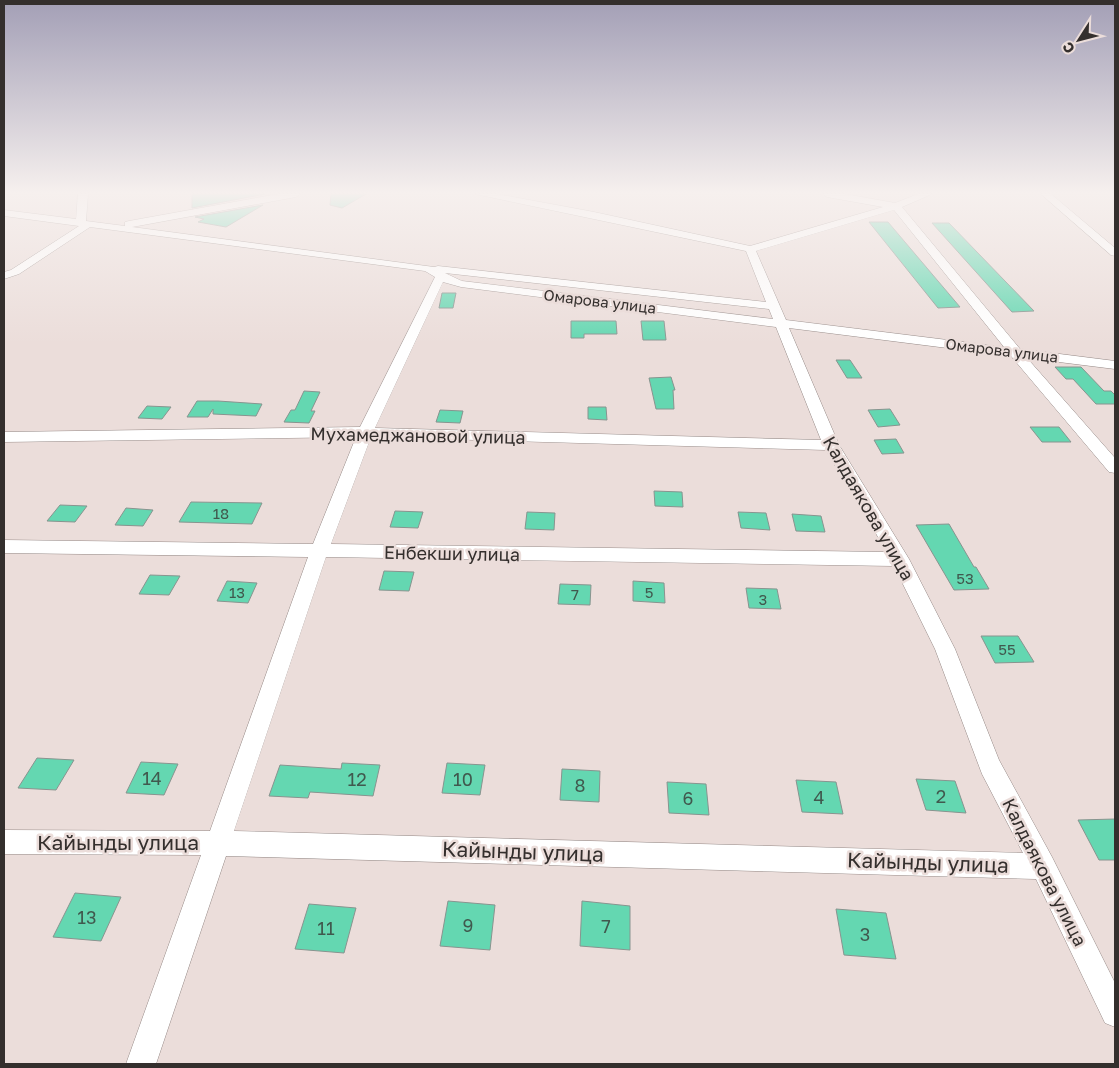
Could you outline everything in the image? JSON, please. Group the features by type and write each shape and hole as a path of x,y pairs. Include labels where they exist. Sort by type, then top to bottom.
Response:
{"street":[{"path":"4,281 55,244"},
{"name":"Омарова улица","path":"234,244 434,272 461,284 1115,365"},
{"path":"726,244 750,249 768,244"},
{"path":"927,244 1014,352 1115,468"},
{"path":"1104,244 1115,253"},
{"name":"Калдаякова улица","path":"750,249 831,445 900,559 945,649 990,766 1043,866 1115,1013"},
{"path":"4,276 15,272"},
{"path":"140,1064 319,552 365,432 434,272 773,306"},
{"name":"Мухамеджановой улица","path":"4,437 365,432 831,445"},
{"name":"Енбекши улица","path":"4,546 900,559"},
{"name":"Кайынды улица","path":"4,842 218,843 1043,866"}],"building":[{"path":"887,244 906,244 960,307 938,308"},
{"path":"951,244 969,244 1034,311 1012,312"},
{"path":"442,293 456,293 453,308 439,308"},
{"path":"571,321 616,321 617,334 584,334 584,338 571,338"},
{"path":"641,321 664,321 666,340 643,340"},
{"path":"836,360 850,360 862,378 847,378"},
{"path":"1055,367 1081,367 1104,391 1111,391 1115,395 1115,404 1096,404 1073,379 1066,379"},
{"path":"671,377 675,390 673,390 674,409 656,409 649,378"},
{"path":"304,391 320,392 311,411 315,411 309,423 284,422 291,410 295,410"},
{"path":"197,401 262,404 256,416 213,414 213,409 208,417 187,417"},
{"path":"147,406 171,407 162,419 138,418"},
{"path":"588,407 606,407 607,420 588,419"},
{"path":"890,409 900,425 878,427 868,410"},
{"path":"440,410 463,411 460,423 436,422"},
{"path":"1030,427 1059,427 1071,442 1042,442"},
{"path":"896,439 904,453 882,454 874,440"},
{"path":"654,491 682,492 683,507 655,506"},
{"path":"191,502 262,503 252,524 179,522"},
{"path":"60,505 87,506 75,522 47,521"},
{"path":"126,508 153,510 143,526 115,525"},
{"path":"395,511 423,512 418,528 390,527"},
{"path":"527,512 555,513 554,530 525,529"},
{"path":"738,512 766,513 770,530 741,528"},
{"path":"792,514 821,516 825,532 796,531"},
{"path":"949,524 989,589 954,590 916,525"},
{"path":"384,571 414,572 409,591 379,590"},
{"path":"150,575 180,576 169,595 139,594"},
{"path":"227,581 257,583 248,603 217,601"},
{"path":"633,581 664,583 665,603 633,601"},
{"path":"560,584 591,585 590,605 558,604"},
{"path":"746,588 777,589 781,609 749,608"},
{"path":"981,636 1018,636 1034,662 995,663"},
{"path":"37,758 74,760 56,790 18,788"},
{"path":"141,762 178,764 164,795 126,793"},
{"path":"342,763 380,765 373,796 310,792 308,798 269,796 280,765 341,769"},
{"path":"447,763 485,765 480,795 442,793"},
{"path":"562,769 600,771 599,802 560,800"},
{"path":"916,779 955,781 966,813 926,810"},
{"path":"796,780 836,782 843,814 802,812"},
{"path":"667,782 706,784 709,815 669,813"},
{"path":"1115,819 1115,860 1099,860 1078,820"},
{"path":"75,893 121,897 101,941 53,937"},
{"path":"448,901 495,905 490,950 440,946"},
{"path":"582,901 630,906 630,950 580,946"},
{"path":"309,904 356,908 344,953 295,949"},
{"path":"836,909 886,913 896,959 844,955"}]}
